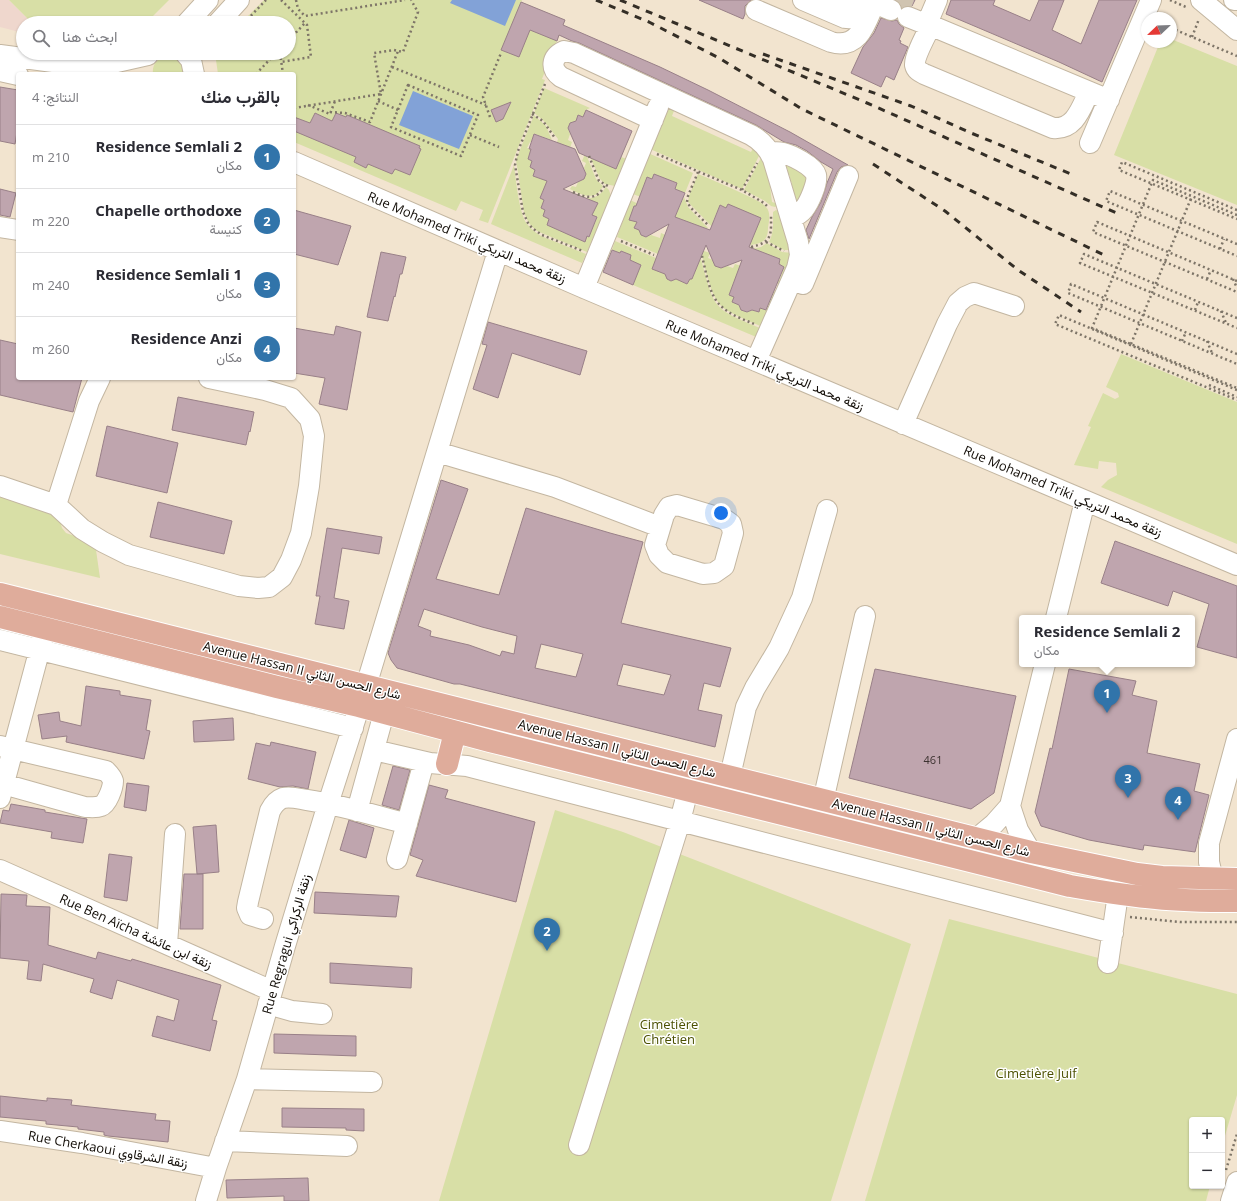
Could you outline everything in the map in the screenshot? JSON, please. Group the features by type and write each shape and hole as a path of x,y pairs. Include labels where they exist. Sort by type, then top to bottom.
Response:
{"main road":[{"name":"Avenue Hassan II شارع الحسن الثاني","path":"0,594 1031,852 1137,874 1162,877 1237,879"},
{"name":"Avenue Hassan II شارع الحسن الثاني","path":"0,617 277,687 359,706 455,732 1070,886 1118,894 1179,900 1237,901"},
{"path":"447,764 455,732"}],"street":[{"path":"193,16 208,0"},
{"path":"224,16 239,0"},
{"path":"803,0 845,18 851,19 854,17 855,10 853,7 836,0"},
{"path":"1090,143 1151,0"},
{"path":"1201,0 1237,30"},
{"path":"756,10 835,43 849,42 858,37 863,29 891,6 923,23 932,16"},
{"path":"932,16 1089,92 1109,100"},
{"path":"932,16 916,56 915,64 921,73 1053,128 1064,127 1074,121 1089,92"},
{"path":"1237,16 1237,25"},
{"path":"835,43 845,18"},
{"path":"653,120 561,78 554,70 554,61 556,56 564,51 569,51 751,135 762,142 768,150 791,218 800,255 799,261 756,361"},
{"path":"0,55 16,57"},
{"path":"38,60 68,64 117,62 125,60"},
{"path":"142,72 142,67 146,60"},
{"path":"68,64 85,72"},
{"path":"0,71 16,75"},
{"path":"584,288 664,94"},
{"path":"768,150 787,154 811,167 816,175 816,185 808,204 800,213 791,218"},
{"name":"Rue Mohamed Triki زنقة محمد التريكي","path":"296,163 584,288 1237,565"},
{"path":"775,350 848,176"},
{"path":"0,227 16,230"},
{"name":"Rue Regragui زنقة الركراكي","path":"206,1201 247,1079 328,804 366,686 498,251"},
{"path":"903,424 947,324 958,303 965,297 974,293 1014,306"},
{"path":"56,506 89,401 99,380"},
{"path":"0,486 56,506 82,529 103,542 130,555 239,586 258,588 269,587 282,577 291,560 301,533 309,486 314,436 310,419 291,398 265,390 218,380"},
{"path":"437,452 556,487 660,527"},
{"path":"1057,615 1085,501"},
{"path":"730,776 746,707 755,688 779,648 802,598 826,510"},
{"path":"824,801 865,616"},
{"path":"7,747 106,771 111,776 113,781 106,804 95,808 85,807 1,788 7,747 45,629"},
{"path":"0,640 353,728"},
{"path":"976,839 994,824 1010,806 1044,667"},
{"path":"357,811 384,713"},
{"path":"1213,879 1209,862 1209,843 1237,739"},
{"path":"374,750 424,762 467,766 1113,933"},
{"path":"397,859 424,762"},
{"path":"579,1145 680,821 688,790"},
{"path":"263,919 250,915 247,908 272,806 276,802 289,798 328,804 407,824"},
{"path":"1010,806 1018,830 1031,852"},
{"path":"167,944 175,834"},
{"name":"Rue Ben Aïcha زنقة ابن عائشة","path":"0,870 167,944 292,1011 322,1014"},
{"path":"1108,963 1118,894"},
{"path":"247,1079 372,1082"},
{"name":"Rue Cherkaoui زنقة الشرقاوي","path":"0,1131 82,1143 216,1168"},
{"path":"226,1141 347,1146"},
{"path":"1231,1201 1232,1176"}],"path":[{"path":"251,16 266,0"},
{"path":"281,0 307,25 311,57 296,60"},
{"path":"296,0 298,9 305,16 406,0"},
{"path":"381,94 374,53 394,50 403,52 418,12 411,0"},
{"path":"296,33 305,23"},
{"path":"1177,31 1237,56"},
{"path":"308,105 330,114 330,112 345,113 370,122 398,51"},
{"path":"490,117 483,97 501,53"},
{"path":"258,72 269,60"},
{"path":"283,72 281,62 293,60"},
{"path":"554,66 548,74 515,160 523,212 532,228 542,235 588,254 585,261 594,265"},
{"path":"392,67 486,106"},
{"path":"408,85 478,115 470,135 461,156 391,127 408,85"},
{"path":"544,86 551,89"},
{"path":"296,108 381,94"},
{"path":"330,112 335,101"},
{"path":"378,102 398,110"},
{"path":"532,114 543,121 555,138"},
{"path":"470,135 499,147"},
{"path":"642,148 742,190 764,203 771,213 768,239 763,244 751,247"},
{"path":"742,190 768,150"},
{"path":"589,156 599,181 605,185 624,192"},
{"path":"1237,210 1122,162 1119,170 1237,219"},
{"path":"698,172 687,202 709,226"},
{"path":"1237,215 1153,180 1092,328 1237,389"},
{"path":"573,192 584,197 593,196 600,193 605,185"},
{"path":"1237,244 1110,191 1106,201 1237,256"},
{"path":"1131,344 1192,196"},
{"path":"1237,281 1097,222 1093,232 1237,292"},
{"path":"606,235 654,255"},
{"path":"1220,249 1224,239"},
{"path":"1237,318 1084,254 1080,263 1237,328"},
{"path":"702,256 712,293 717,302 729,312 769,331"},
{"path":"1207,279 1211,270"},
{"path":"1233,279 1237,288"},
{"path":"1237,354 1072,284 1068,293 1237,364"},
{"path":"1195,310 1198,302"},
{"path":"1221,311 1226,324"},
{"path":"1237,389 1059,315 1055,324 1208,386 1237,396"},
{"path":"1182,341 1186,332"},
{"path":"1207,341 1212,353"},
{"path":"1208,386 1211,379"},
{"path":"1208,386 1237,400"},
{"path":"1232,1176 1237,1134"}],"shaded area":[{"path":"0,0 9,0 25,16 16,16 16,31 0,27"}],"green space":[{"path":"9,0 169,0 153,16 25,16"},
{"path":"264,0 522,0 521,2 565,20 542,79 545,80 488,223 479,220 483,210 461,201 456,211 296,143 296,72 218,72 216,60 296,60 296,16 248,16"},
{"path":"1177,41 1237,66 1237,205 1114,155 1158,48 1177,48"},
{"path":"158,60 178,60 181,63 183,72 153,72 155,63"},
{"path":"544,88 590,108 586,110 583,117 578,115 576,121 570,123 568,128 570,134 568,140 572,142 570,148 555,148 558,139 543,120 534,113"},
{"path":"670,107 675,108 672,116 751,152 754,146 761,152 742,189 650,149 666,109"},
{"path":"534,115 546,126 552,140 535,134 527,148 531,149 528,159 532,161 530,167 535,169 533,176 541,179 543,174 553,177 546,192 543,191 540,198 544,200 541,208 545,210 549,219 547,225 554,228 571,229 569,235 585,241 587,236 589,237 597,218 592,215 597,203 585,198 597,196 606,187 609,190 611,196 587,252 537,231 532,227 526,218 516,160"},
{"path":"588,152 616,168 621,157 627,159 615,186 605,184 600,179"},
{"path":"648,153 693,173 685,193 675,189 677,183 654,175 652,179 647,177 642,191 646,199 633,194"},
{"path":"585,154 596,179 603,186 600,191 592,196 584,195 570,189 572,186 576,187 578,182 584,179 586,174 584,168 586,163 582,161"},
{"path":"763,154 767,163 772,202 775,203 777,200 778,205 775,207 744,190"},
{"path":"779,159 809,177 797,206 791,186 792,183 790,176 787,173 788,169"},
{"path":"514,165 520,204 527,224 541,236 586,254 582,263 491,224"},
{"path":"698,174 760,202 768,209 768,233 764,240 758,244 745,246 753,237 760,218 728,205 726,208 720,205 713,221 717,232 688,202"},
{"path":"684,197 688,207 708,228 706,229 675,217"},
{"path":"630,200 643,206 642,209 634,206 630,219 637,222 634,228 639,230 641,235 646,237 651,235 660,238 661,233 668,236 658,254 617,237"},
{"path":"776,210 780,212 790,249 788,250 784,250 769,242 771,239 773,224 773,212"},
{"path":"615,241 656,258 660,266 658,271 665,274 667,279 671,281 676,279 687,284 690,279 692,279 698,265 699,252 713,298 716,303 725,312 764,330 761,339 633,285 641,265 629,261 631,255 621,251 620,253 612,250"},
{"path":"767,243 782,252 793,253 782,285 772,282 773,279 779,281 784,267 779,264 780,259 756,250 747,250 761,247"},
{"path":"704,251 710,253 708,258 713,260 715,266 721,268 727,266 733,268 735,264 741,266 742,284 734,281 729,295 734,297 741,310 747,312 752,310 758,312 760,308 766,310 771,297 769,289 780,293 765,328 734,314 720,304 709,283 701,252"},
{"path":"1121,354 1237,402 1237,544 1101,487 1108,480 1117,475 1116,463 1099,461 1098,469 1074,465 1091,427 1088,426 1103,393 1115,399 1119,397 1118,393 1106,387"},
{"path":"0,490 59,517 62,528 66,533 95,543 100,578 0,554"},
{"name":"Cimetière Chrétien","path":"555,810 623,832 911,944 831,1201 439,1201"},
{"name":"Cimetière Juif","path":"949,919 1237,994 1237,1095 1225,1136 1225,1117 1189,1117 1189,1189 1209,1189 1206,1201 865,1201"}],"water":[{"path":"452,0 516,0 505,26 450,3"},
{"path":"413,91 473,116 459,149 399,125"}],"building":[{"path":"699,0 751,0 745,6 745,14 743,19"},
{"path":"896,0 915,0 912,6 902,7"},
{"path":"951,0 995,0 993,5 1030,21 1039,0 1064,0 1052,30 1081,44 1099,0 1137,0 1102,82 946,14"},
{"path":"521,2 565,20 563,25 660,67 708,90 790,132 848,165 841,167 837,172 809,239 806,230 821,202 833,169 807,151 796,145 784,142 756,125 559,35 557,41 530,30 519,57 501,50"},
{"path":"881,18 892,21 897,20 904,28 899,40 901,41 900,43 908,47 894,80 886,76 881,87 851,73 863,47 874,33"},
{"path":"0,87 16,90 16,138 15,144 0,141"},
{"path":"511,102 503,119 496,122 491,110"},
{"path":"586,110 632,131 616,169 579,153 568,128 570,123 576,121 578,115 583,117"},
{"path":"315,113 332,121 336,113 346,117 347,115 420,146 419,148 421,149 410,175 395,169 392,174 368,164 366,168 354,162 356,157 296,132 296,118 310,123"},
{"path":"534,134 575,149 586,174 584,179 563,189 598,203 592,215 597,217 589,237 587,236 585,242 547,225 549,219 543,216 545,210 541,208 544,200 540,198 547,181 533,176 535,170 530,167 532,161 528,159 531,149 529,149"},
{"path":"654,174 677,183 675,189 685,193 675,217 710,230 720,205 726,208 728,204 761,218 749,247 780,259 779,264 784,267 766,310 760,308 759,312 752,310 747,312 741,310 739,305 732,302 734,297 729,295 742,260 721,268 715,266 706,245 692,279 690,279 687,284 676,279 671,281 667,279 665,274 652,269 669,224 646,237 641,235 639,230 634,228 637,222 629,220 647,177 652,179"},
{"path":"0,189 16,193 10,217 0,215"},
{"path":"296,211 351,226 338,265 296,254"},
{"path":"612,250 620,253 621,251 631,255 630,260 641,265 633,285 603,272"},
{"path":"381,252 406,257 388,321 367,317"},
{"path":"488,322 587,351 580,375 512,353 498,398 473,389 487,345 482,344"},
{"path":"336,326 361,332 347,410 319,404 325,378 296,373 296,328 334,335"},
{"path":"0,340 16,344 16,380 81,380 73,412 0,395"},
{"path":"178,397 254,412 246,445 172,430"},
{"path":"107,426 178,443 167,493 96,476"},
{"path":"441,480 468,489 436,579 499,595 526,508 643,542 621,623 731,648 720,687 704,683 698,710 722,715 715,747 460,684 454,684 397,668 388,653","holes":["424,609 517,636 514,654 502,651 500,656 469,645 430,636 431,631 418,626","541,644 583,654 576,677 535,668","623,664 671,675 664,695 617,685"]},
{"path":"158,502 232,521 224,554 150,537"},
{"path":"327,528 382,537 379,554 342,548 334,598 349,601 344,629 315,624 320,596 316,596"},
{"path":"1115,541 1237,586 1237,658 1197,647 1209,604 1173,591 1168,606 1101,583"},
{"path":"875,669 1016,696 994,793 971,809 849,778"},
{"path":"1069,669 1136,681 1132,695 1157,701 1147,753 1200,764 1194,791 1209,795 1195,852 1144,845 1143,850 1089,840 1041,826 1035,812 1050,748 1052,749"},
{"path":"86,686 120,691 120,695 151,700 146,730 150,731 144,759 66,742 67,736 42,739 38,715 59,712 60,721 81,726"},
{"path":"233,718 234,740 194,742 193,721"},
{"path":"271,742 316,752 308,789 293,786 280,787 248,779 256,743 270,746"},
{"path":"393,766 410,770 399,810 382,805"},
{"path":"127,783 149,786 146,811 124,807"},
{"path":"429,785 448,790 445,798 535,822 516,902 416,876 423,860 410,855"},
{"path":"11,804 45,810 45,812 87,819 83,843 51,838 52,832 0,823 3,810 9,811"},
{"path":"349,820 374,828 366,858 340,850"},
{"path":"216,825 219,872 197,874 193,827"},
{"path":"109,854 132,857 127,901 104,897"},
{"path":"184,874 203,874 203,929 180,929"},
{"path":"315,892 399,896 396,917 314,913"},
{"path":"1,894 27,895 26,906 50,907 48,945 96,959 98,952 131,961 132,959 221,985 212,1020 217,1021 210,1051 152,1036 157,1016 174,1021 179,1000 117,980 112,999 90,992 94,979 43,964 41,981 27,979 29,961 0,958"},
{"path":"330,963 412,968 411,988 330,983"},
{"path":"274,1034 356,1036 356,1056 274,1053"},
{"path":"0,1096 47,1101 47,1098 72,1100 71,1105 156,1114 155,1120 170,1121 168,1142 108,1136 104,1135 104,1132 78,1129 78,1127 46,1124 46,1121 0,1117"},
{"path":"282,1108 364,1109 364,1131 346,1130 346,1128 282,1127"},
{"path":"308,1178 309,1201 284,1201 284,1196 227,1198 226,1180"}],"tunnel":[{"path":"895,2 911,8"}],"railway":[{"path":"596,0 649,22 719,58 802,109 1104,255"},
{"path":"620,0 867,103 1121,215"},
{"path":"763,54 911,106 971,133 1071,174"},
{"path":"873,164 945,211 1018,270 1081,312"}],"place":[{"name":"Residence Semlali 2","path":"1107,713"},
{"name":"Residence Semlali 1","path":"1128,798"},
{"name":"Residence Anzi","path":"1178,820"},
{"name":"Chapelle orthodoxe","path":"547,951"}]}
